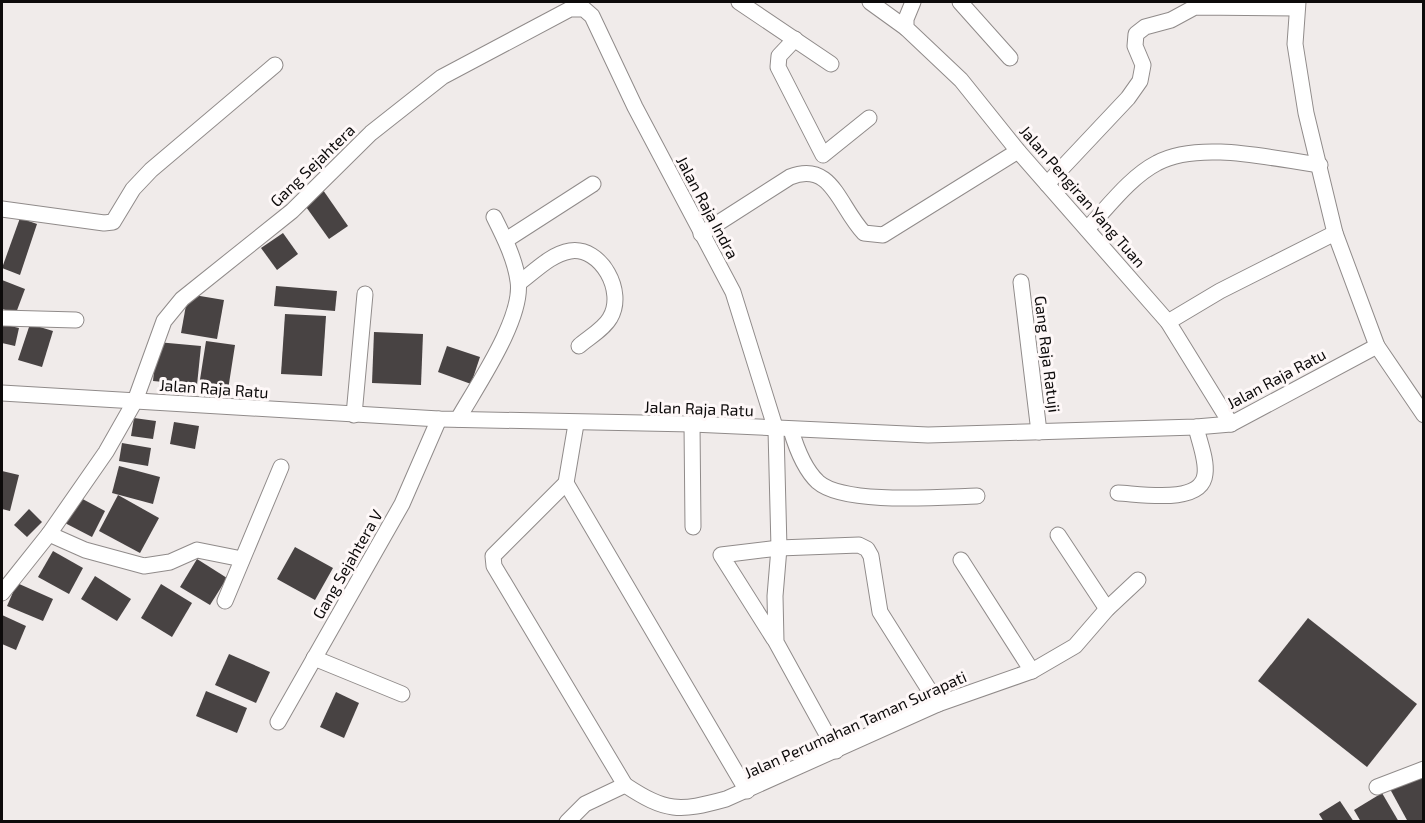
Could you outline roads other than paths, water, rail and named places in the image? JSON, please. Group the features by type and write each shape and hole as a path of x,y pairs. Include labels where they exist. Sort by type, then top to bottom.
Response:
{"street":[{"path":"739,2 831,64"},
{"name":"Jalan Pengiran Yang Tuan","path":"870,2 906,28 961,80 1018,151 1168,322 1231,424"},
{"path":"906,28 906,19 913,2"},
{"path":"960,2 1010,58"},
{"path":"1047,184 1128,98 1140,81 1143,65 1135,46 1136,34 1145,27 1171,20 1195,7 1297,5 1295,44 1306,113 1335,233 1377,346 1424,416"},
{"name":"Jalan Raja Indra","path":"570,9 584,9 592,16 635,107 733,292 784,430 777,446 779,548 775,596 776,642"},
{"name":"Gang Sejahtera","path":"2,593 49,534 106,452 135,401 164,321 182,299 292,211 371,133 442,77 570,9"},
{"path":"795,39 779,56 778,68 823,155 819,175"},
{"path":"2,209 104,223 113,222 133,189 151,170 275,65"},
{"path":"823,155 870,118"},
{"path":"702,234 790,177 804,172 825,177 854,222 864,233 875,236 884,235 1018,151"},
{"path":"1087,229 1133,181 1155,164 1173,155 1195,152 1226,154 1320,165"},
{"path":"506,240 593,184"},
{"path":"458,419 507,332 519,283 506,240 494,217"},
{"path":"1168,322 1220,291 1335,233"},
{"path":"519,283 554,256 569,251 583,251 596,258 614,287 615,306 610,319 579,346"},
{"name":"Gang Raja Ratuji","path":"1021,282 1040,432"},
{"path":"354,415 365,294"},
{"path":"2,318 76,320"},
{"name":"Jalan Raja Ratu","path":"2,393 439,419 576,424 692,424 928,435 1196,428 1231,424 1377,346"},
{"name":"Gang Sejahtera V","path":"278,722 402,504 439,419"},
{"path":"567,822 585,804 625,785 494,566 493,556 566,483 576,424"},
{"path":"692,424 693,527"},
{"path":"1118,493 1174,495 1196,491 1202,486 1206,472 1196,428"},
{"path":"784,430 818,482 835,492 899,498 977,496"},
{"path":"225,601 281,467"},
{"path":"566,483 747,791"},
{"path":"49,534 102,556 144,566 170,562 197,550 242,559"},
{"path":"1058,535 1107,609"},
{"path":"836,751 776,642 721,555 779,548 859,545 867,549 871,556 880,612 938,704"},
{"path":"961,560 1032,671"},
{"name":"Jalan Perumahan Taman Surapati","path":"625,785 653,803 669,808 698,807 747,791 938,704 1032,671 1076,646 1107,609 1138,580"},
{"path":"314,658 402,694"},
{"path":"1377,787 1424,769"}]}
